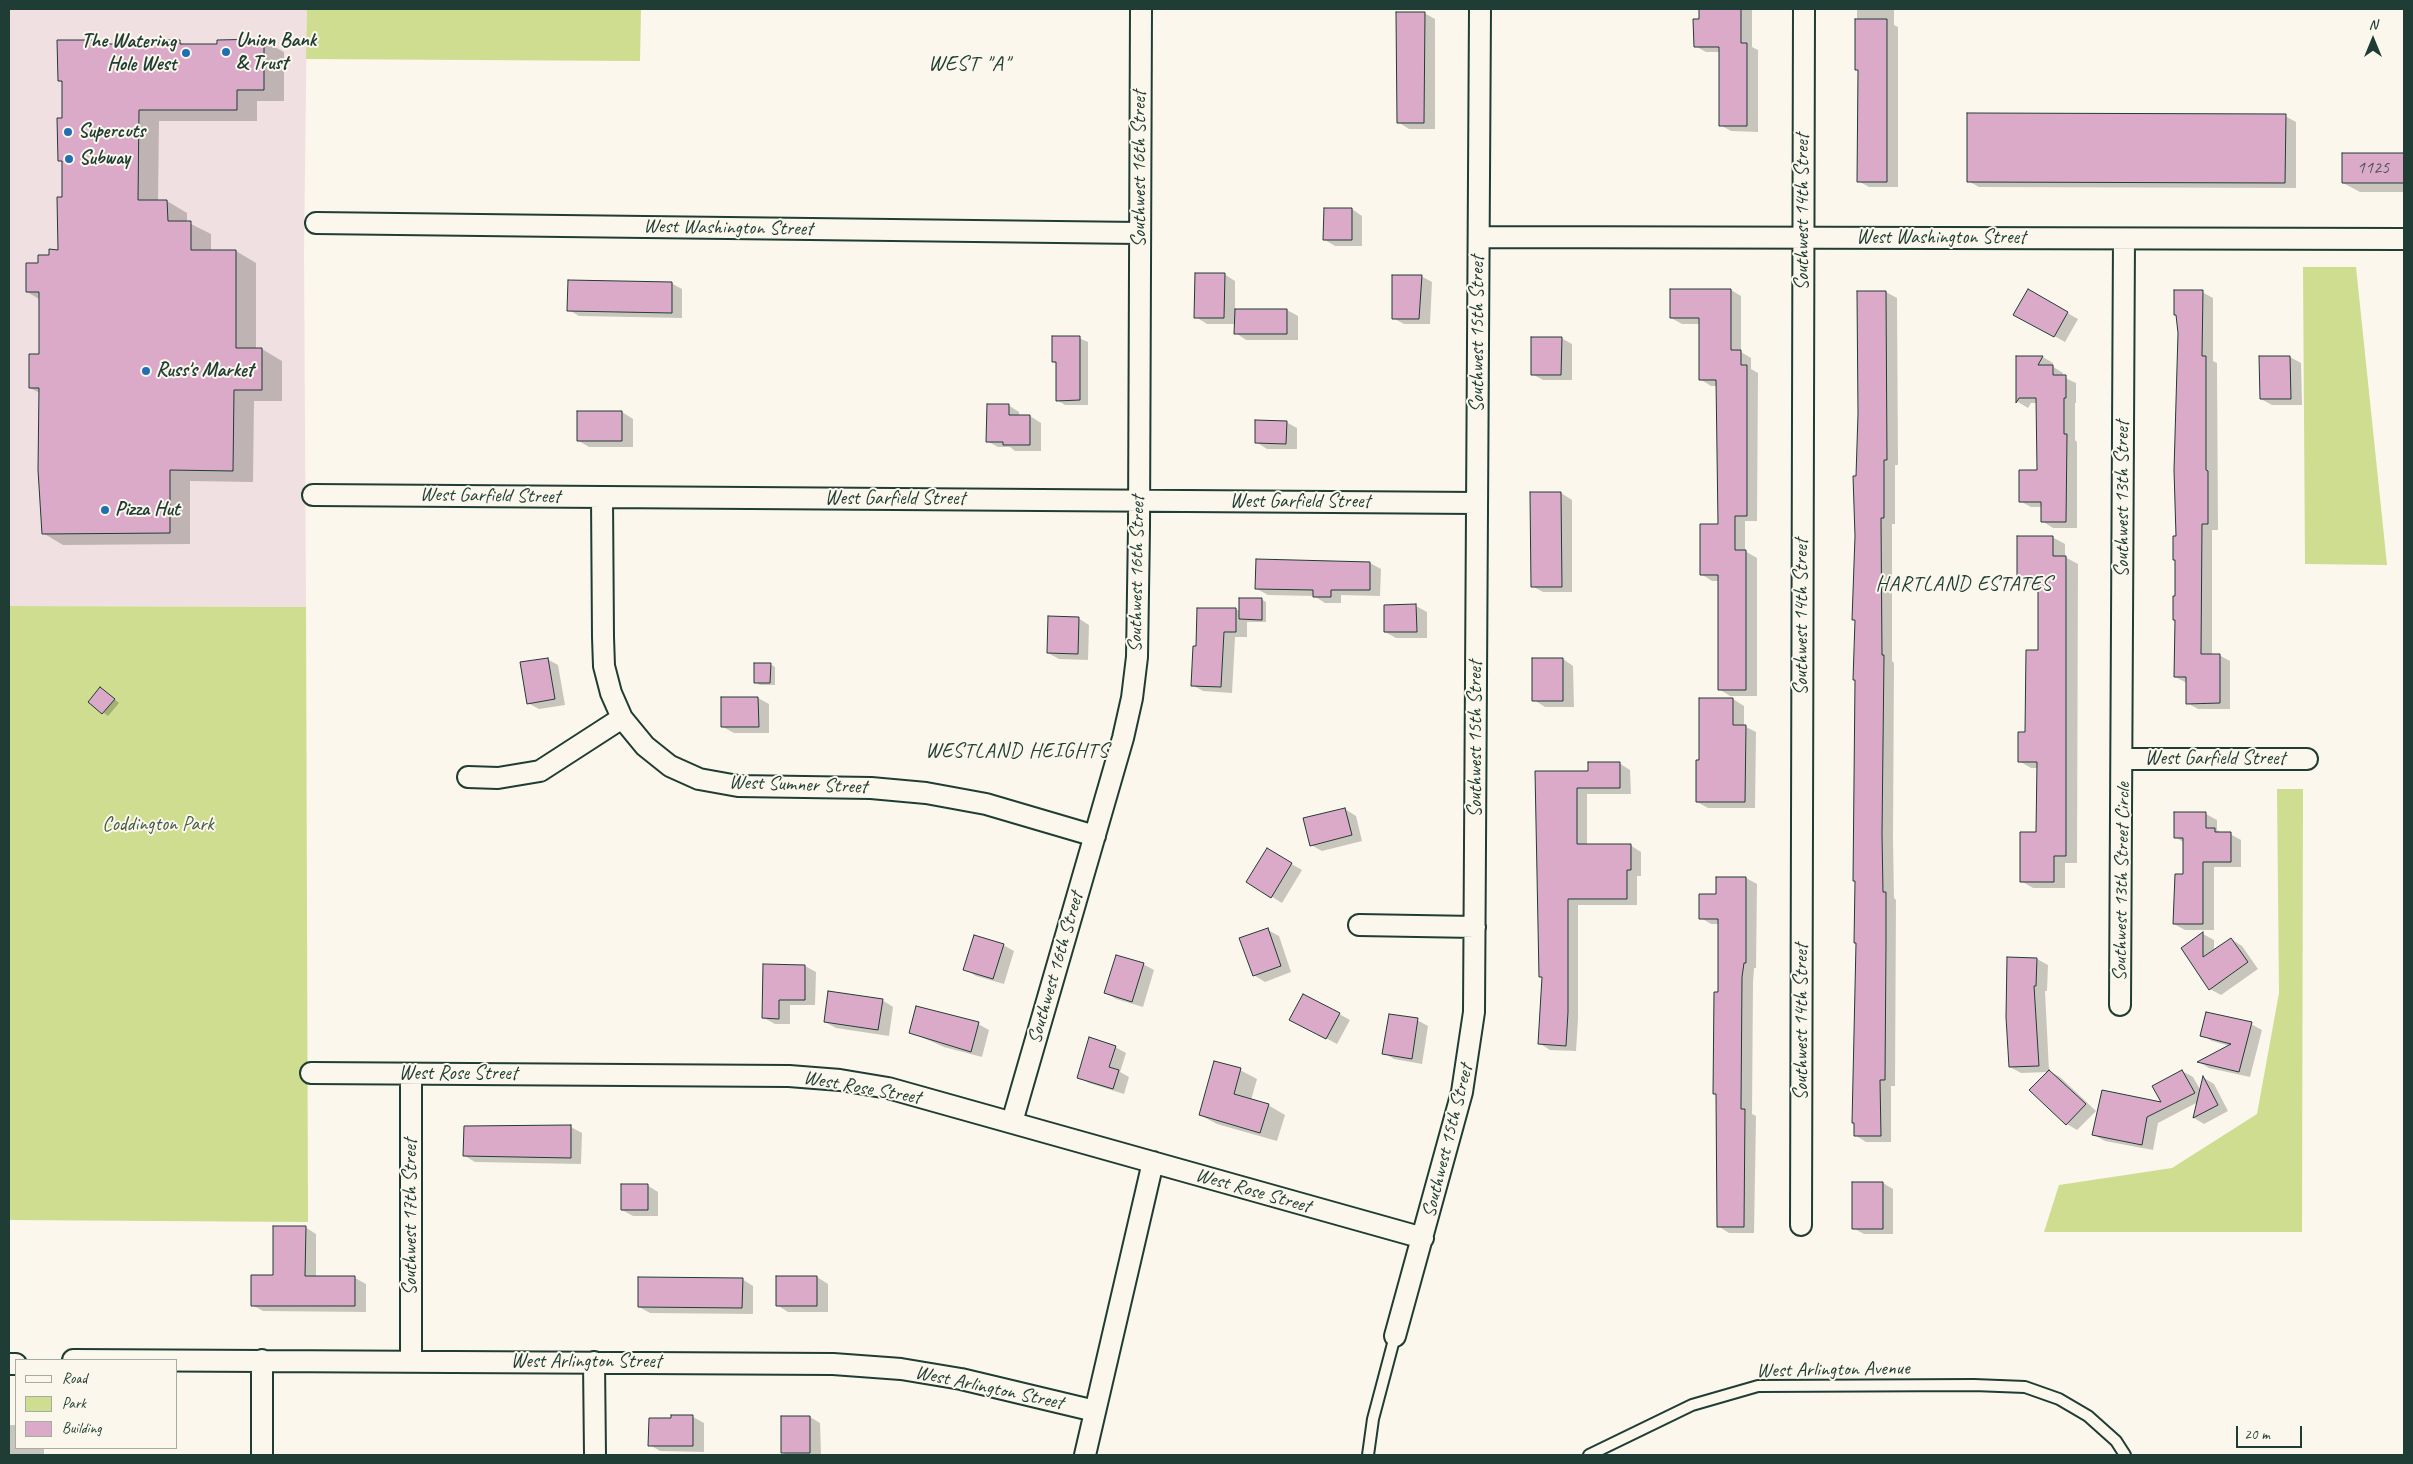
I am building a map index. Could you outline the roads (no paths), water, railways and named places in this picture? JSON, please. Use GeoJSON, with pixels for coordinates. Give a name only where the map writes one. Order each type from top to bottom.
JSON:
{"type":"FeatureCollection","features":[{"type":"Feature","properties":{"kind":"street","name":"Southwest 16th Street"},"geometry":{"type":"LineString","coordinates":[[1012,1122],[1123,738],[1132,698],[1136,657],[1139,501],[1141,9]]}},
{"type":"Feature","properties":{"kind":"street","name":"Southwest 15th Street"},"geometry":{"type":"LineString","coordinates":[[1395,1336],[1424,1238],[1468,1066],[1474,1012],[1480,9]]}},
{"type":"Feature","properties":{"kind":"street","name":"Southwest 14th Street"},"geometry":{"type":"LineString","coordinates":[[1801,1225],[1804,9]]}},
{"type":"Feature","properties":{"kind":"street","name":"West Washington Street"},"geometry":{"type":"LineString","coordinates":[[316,223],[1139,233]]}},
{"type":"Feature","properties":{"kind":"street","name":"West Washington Street"},"geometry":{"type":"LineString","coordinates":[[1479,237],[2404,239]]}},
{"type":"Feature","properties":{"kind":"street","name":"Southwest 13th Street"},"geometry":{"type":"LineString","coordinates":[[2123,759],[2124,239]]}},
{"type":"Feature","properties":{"kind":"street","name":"West Garfield Street"},"geometry":{"type":"LineString","coordinates":[[313,495],[1477,503]]}},
{"type":"Feature","properties":{"kind":"street","name":"West Sumner Street"},"geometry":{"type":"LineString","coordinates":[[602,498],[604,666],[611,693],[622,718],[646,746],[670,766],[699,779],[738,786],[871,788],[926,793],[986,804],[1095,836]]}},
{"type":"Feature","properties":{"kind":"street"},"geometry":{"type":"LineString","coordinates":[[468,777],[505,777],[540,771],[622,718]]}},
{"type":"Feature","properties":{"kind":"street","name":"West Garfield Street"},"geometry":{"type":"LineString","coordinates":[[2123,759],[2307,760]]}},
{"type":"Feature","properties":{"kind":"street","name":"Southwest 13th Street Circle"},"geometry":{"type":"LineString","coordinates":[[2120,1005],[2123,759]]}},
{"type":"Feature","properties":{"kind":"street"},"geometry":{"type":"LineString","coordinates":[[1359,926],[1475,927]]}},
{"type":"Feature","properties":{"kind":"street","name":"West Rose Street"},"geometry":{"type":"LineString","coordinates":[[311,1073],[789,1076],[823,1078],[888,1088],[1424,1238]]}},
{"type":"Feature","properties":{"kind":"street","name":"Southwest 17th Street"},"geometry":{"type":"LineString","coordinates":[[411,1074],[412,1361]]}},
{"type":"Feature","properties":{"kind":"street"},"geometry":{"type":"LineString","coordinates":[[1085,1455],[1153,1162]]}},
{"type":"Feature","properties":{"kind":"street","name":"West Arlington Street"},"geometry":{"type":"LineString","coordinates":[[178,1360],[833,1364],[900,1369],[961,1379],[1095,1411]]}},
{"type":"Feature","properties":{"kind":"street"},"geometry":{"type":"LineString","coordinates":[[262,1360],[262,1455]]}},
{"type":"Feature","properties":{"kind":"street"},"geometry":{"type":"LineString","coordinates":[[594,1362],[595,1455]]}},
{"type":"Feature","properties":{"kind":"lane","name":"Southwest 15th Street"},"geometry":{"type":"LineString","coordinates":[[1368,1455],[1373,1419],[1395,1336]]}},
{"type":"Feature","properties":{"kind":"lane","name":"West Arlington Avenue"},"geometry":{"type":"LineString","coordinates":[[1589,1455],[1692,1405],[1758,1386],[2025,1387],[2059,1399],[2088,1416],[2116,1441],[2125,1455]]}},
{"type":"Feature","properties":{"kind":"place","name":"Union Bank & Trust"},"geometry":{"type":"Point","coordinates":[226,52]}},
{"type":"Feature","properties":{"kind":"place","name":"The Watering Hole West"},"geometry":{"type":"Point","coordinates":[186,53]}},
{"type":"Feature","properties":{"kind":"place","name":"Supercuts"},"geometry":{"type":"Point","coordinates":[68,132]}},
{"type":"Feature","properties":{"kind":"place","name":"Subway"},"geometry":{"type":"Point","coordinates":[69,159]}},
{"type":"Feature","properties":{"kind":"place","name":"Russ's Market"},"geometry":{"type":"Point","coordinates":[146,371]}},
{"type":"Feature","properties":{"kind":"place","name":"Pizza Hut"},"geometry":{"type":"Point","coordinates":[105,510]}},
{"type":"Feature","properties":{"kind":"district","name":"WEST \"A\""},"geometry":{"type":"Point","coordinates":[969,64]}},
{"type":"Feature","properties":{"kind":"district","name":"HARTLAND ESTATES"},"geometry":{"type":"Point","coordinates":[1964,584]}},
{"type":"Feature","properties":{"kind":"district","name":"WESTLAND HEIGHTS"},"geometry":{"type":"Point","coordinates":[1017,751]}},
{"type":"Feature","properties":{"kind":"park label","name":"Coddington Park"},"geometry":{"type":"Point","coordinates":[158,825]}}]}
